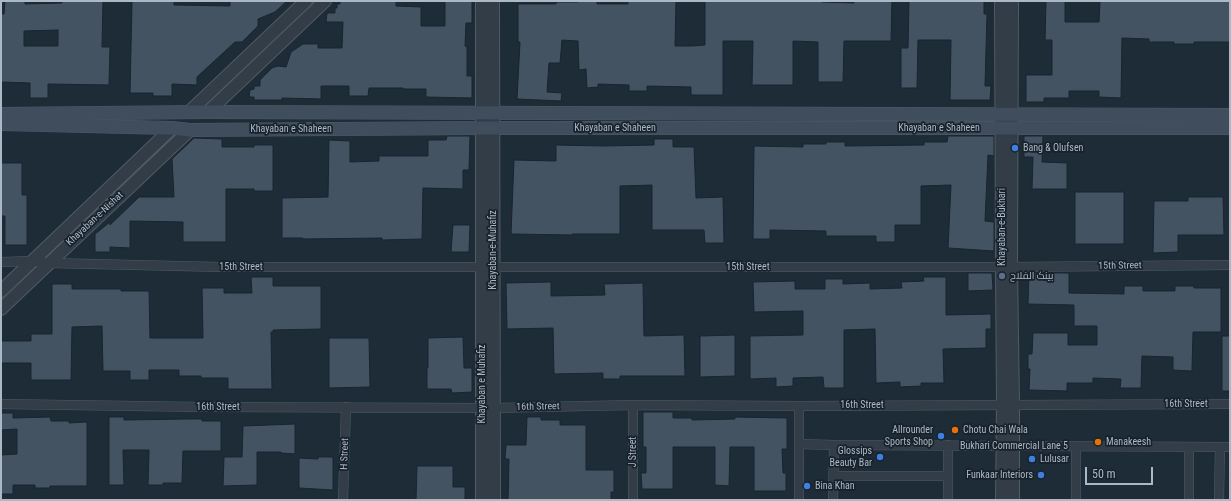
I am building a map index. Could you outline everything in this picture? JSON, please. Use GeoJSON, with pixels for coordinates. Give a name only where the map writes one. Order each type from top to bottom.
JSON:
{"type":"FeatureCollection","features":[{"type":"Feature","properties":{"kind":"main road","name":"Khayaban e Shaheen"},"geometry":{"type":"LineString","coordinates":[[1,114],[208,112],[1230,115]]}},
{"type":"Feature","properties":{"kind":"main road","name":"Khayaban e Shaheen"},"geometry":{"type":"LineString","coordinates":[[1,124],[172,128],[190,130],[488,128],[1230,128]]}},
{"type":"Feature","properties":{"kind":"street"},"geometry":{"type":"LineString","coordinates":[[189,112],[306,1]]}},
{"type":"Feature","properties":{"kind":"street"},"geometry":{"type":"LineString","coordinates":[[208,112],[325,1]]}},
{"type":"Feature","properties":{"kind":"street","name":"Khayaban-e-Muhafiz"},"geometry":{"type":"LineString","coordinates":[[482,1],[494,266],[488,341],[488,483],[494,500]]}},
{"type":"Feature","properties":{"kind":"street","name":"Khayaban-e-Muhafiz"},"geometry":{"type":"LineString","coordinates":[[487,113],[493,1]]}},
{"type":"Feature","properties":{"kind":"street","name":"Khayaban-e-Bukhari"},"geometry":{"type":"LineString","coordinates":[[1001,1],[1007,128],[1006,267],[1008,446],[1013,500]]}},
{"type":"Feature","properties":{"kind":"street","name":"Khayaban-e-Bukhari"},"geometry":{"type":"LineString","coordinates":[[1006,114],[1012,1]]}},
{"type":"Feature","properties":{"kind":"street","name":"Khayaban-e-Nishat"},"geometry":{"type":"LineString","coordinates":[[1,291],[172,128]]}},
{"type":"Feature","properties":{"kind":"street","name":"Khayaban-e-Muhafiz"},"geometry":{"type":"LineString","coordinates":[[482,267],[488,128]]}},
{"type":"Feature","properties":{"kind":"street","name":"Khayaban-e-Nishat"},"geometry":{"type":"LineString","coordinates":[[1,309],[190,130]]}},
{"type":"Feature","properties":{"kind":"street","name":"15th Street"},"geometry":{"type":"LineString","coordinates":[[1,262],[32,261],[49,263],[221,267],[482,267]]}},
{"type":"Feature","properties":{"kind":"street","name":"15th Street"},"geometry":{"type":"LineString","coordinates":[[494,266],[1006,267],[1230,265]]}},
{"type":"Feature","properties":{"kind":"street","name":"Khayaban e Muhafiz"},"geometry":{"type":"LineString","coordinates":[[482,267],[488,341]]}},
{"type":"Feature","properties":{"kind":"street","name":"16th Street"},"geometry":{"type":"LineString","coordinates":[[1,404],[488,408],[633,404],[799,406],[1230,404]]}},
{"type":"Feature","properties":{"kind":"street","name":"J Street"},"geometry":{"type":"LineString","coordinates":[[633,404],[633,500]]}},
{"type":"Feature","properties":{"kind":"street"},"geometry":{"type":"LineString","coordinates":[[799,406],[799,500]]}},
{"type":"Feature","properties":{"kind":"street","name":"H Street"},"geometry":{"type":"LineString","coordinates":[[344,500],[346,407]]}},
{"type":"Feature","properties":{"kind":"street","name":"Bukhari Commercial Lane 5"},"geometry":{"type":"LineString","coordinates":[[799,444],[1230,447]]}},
{"type":"Feature","properties":{"kind":"street"},"geometry":{"type":"LineString","coordinates":[[833,500],[834,445]]}},
{"type":"Feature","properties":{"kind":"street"},"geometry":{"type":"LineString","coordinates":[[948,445],[948,500]]}},
{"type":"Feature","properties":{"kind":"street","name":"Khayaban-e-Bukhari"},"geometry":{"type":"LineString","coordinates":[[1002,500],[1008,446]]}},
{"type":"Feature","properties":{"kind":"street"},"geometry":{"type":"LineString","coordinates":[[1076,446],[1076,500]]}},
{"type":"Feature","properties":{"kind":"street"},"geometry":{"type":"LineString","coordinates":[[1189,447],[1189,500]]}},
{"type":"Feature","properties":{"kind":"street"},"geometry":{"type":"LineString","coordinates":[[1219,500],[1220,447]]}},
{"type":"Feature","properties":{"kind":"street"},"geometry":{"type":"LineString","coordinates":[[834,476],[948,476]]}},
{"type":"Feature","properties":{"kind":"street"},"geometry":{"type":"LineString","coordinates":[[482,500],[488,483]]}},
{"type":"Feature","properties":{"kind":"building"},"geometry":{"type":"Polygon","coordinates":[[[5,1],[25,1],[25,4],[62,3],[62,1],[103,1],[102,47],[110,47],[109,85],[48,84],[48,98],[30,98],[30,83],[1,82],[1,14],[4,14],[5,1]],[[58,30],[24,31],[24,46],[58,46],[58,30]]]}},
{"type":"Feature","properties":{"kind":"building"},"geometry":{"type":"Polygon","coordinates":[[[132,1],[174,1],[174,5],[230,6],[230,1],[287,1],[275,12],[258,19],[258,26],[242,42],[235,42],[197,77],[197,85],[172,84],[172,96],[153,96],[153,93],[130,93],[132,1]]]}},
{"type":"Feature","properties":{"kind":"building"},"geometry":{"type":"Polygon","coordinates":[[[340,1],[396,1],[396,6],[421,7],[421,26],[445,26],[445,1],[472,1],[472,23],[466,23],[465,46],[467,47],[467,76],[472,76],[472,98],[426,97],[426,89],[403,88],[369,88],[368,96],[349,96],[349,86],[321,86],[321,99],[282,98],[282,100],[254,100],[254,97],[249,97],[250,90],[254,89],[254,86],[260,86],[260,80],[272,68],[278,66],[286,67],[291,52],[303,44],[318,44],[318,48],[342,48],[343,22],[326,22],[327,13],[335,13],[335,8],[337,8],[337,4],[340,4],[340,1]]]}},
{"type":"Feature","properties":{"kind":"building"},"geometry":{"type":"Polygon","coordinates":[[[597,1],[597,4],[628,4],[628,1],[676,1],[675,46],[692,46],[705,45],[705,1],[822,1],[854,3],[854,1],[892,1],[891,41],[844,41],[843,82],[818,82],[818,42],[793,41],[793,85],[752,85],[753,41],[723,41],[723,95],[691,95],[691,87],[647,86],[647,91],[629,91],[629,85],[598,84],[598,87],[587,88],[586,69],[579,70],[578,41],[562,40],[560,63],[549,63],[547,92],[562,93],[561,101],[517,99],[520,42],[518,42],[518,4],[556,4],[556,2],[597,1]]]}},
{"type":"Feature","properties":{"kind":"building"},"geometry":{"type":"Polygon","coordinates":[[[909,1],[984,1],[984,14],[987,14],[985,86],[991,86],[990,100],[950,100],[951,40],[918,40],[917,88],[901,88],[901,48],[908,48],[909,1]]]}},
{"type":"Feature","properties":{"kind":"building"},"geometry":{"type":"Polygon","coordinates":[[[1046,1],[1065,1],[1065,22],[1099,22],[1100,1],[1230,1],[1230,42],[1194,42],[1194,44],[1174,44],[1174,42],[1149,42],[1149,39],[1122,38],[1121,98],[1099,97],[1099,91],[1069,91],[1069,98],[1044,98],[1044,102],[1026,102],[1026,75],[1052,75],[1052,40],[1045,40],[1046,1]]]}},
{"type":"Feature","properties":{"kind":"building"},"geometry":{"type":"Polygon","coordinates":[[[447,136],[470,136],[469,170],[463,170],[463,189],[423,188],[422,239],[382,240],[382,238],[282,238],[282,198],[328,197],[329,140],[350,141],[350,162],[379,161],[379,156],[428,156],[428,140],[446,140],[447,136]]]}},
{"type":"Feature","properties":{"kind":"building"},"geometry":{"type":"Polygon","coordinates":[[[948,136],[994,136],[994,156],[988,155],[985,221],[994,222],[994,251],[948,248],[951,185],[921,186],[921,225],[895,225],[895,242],[876,242],[876,236],[826,236],[826,231],[770,230],[770,239],[753,239],[754,146],[803,147],[803,144],[826,144],[826,142],[845,142],[845,146],[924,145],[924,142],[947,142],[948,136]]]}},
{"type":"Feature","properties":{"kind":"building"},"geometry":{"type":"Polygon","coordinates":[[[1024,136],[1043,136],[1042,162],[1067,163],[1067,189],[1032,189],[1033,157],[1024,157],[1024,136]]]}},
{"type":"Feature","properties":{"kind":"building"},"geometry":{"type":"Polygon","coordinates":[[[194,138],[222,139],[222,147],[254,147],[254,145],[273,145],[273,191],[226,189],[226,242],[183,242],[183,222],[130,221],[130,248],[110,247],[110,252],[95,252],[95,234],[110,222],[110,225],[139,197],[174,197],[172,159],[194,138]]]}},
{"type":"Feature","properties":{"kind":"building"},"geometry":{"type":"Polygon","coordinates":[[[654,139],[673,139],[673,147],[694,147],[696,198],[723,197],[724,243],[705,243],[704,230],[652,230],[652,185],[620,186],[620,234],[511,234],[514,160],[556,161],[556,145],[654,145],[654,139]]]}},
{"type":"Feature","properties":{"kind":"building"},"geometry":{"type":"Polygon","coordinates":[[[1,163],[22,163],[22,195],[27,195],[27,245],[5,245],[5,216],[1,216],[1,163]]]}},
{"type":"Feature","properties":{"kind":"building"},"geometry":{"type":"Polygon","coordinates":[[[1075,192],[1124,192],[1124,244],[1075,244],[1075,192]]]}},
{"type":"Feature","properties":{"kind":"building"},"geometry":{"type":"Polygon","coordinates":[[[1188,197],[1223,197],[1224,235],[1178,235],[1178,252],[1153,253],[1154,201],[1188,201],[1188,197]]]}},
{"type":"Feature","properties":{"kind":"building"},"geometry":{"type":"Polygon","coordinates":[[[453,225],[470,225],[469,252],[451,252],[453,225]]]}},
{"type":"Feature","properties":{"kind":"building"},"geometry":{"type":"Polygon","coordinates":[[[968,273],[992,273],[993,290],[968,291],[968,273]]]}},
{"type":"Feature","properties":{"kind":"building"},"geometry":{"type":"Polygon","coordinates":[[[1029,273],[1069,273],[1069,293],[1124,294],[1124,286],[1143,286],[1143,291],[1175,291],[1175,286],[1221,288],[1221,332],[1193,332],[1192,371],[1173,370],[1173,357],[1142,356],[1141,388],[1120,388],[1121,379],[1093,378],[1093,383],[1067,383],[1067,391],[1029,390],[1030,369],[1028,369],[1028,354],[1032,354],[1033,333],[1068,333],[1068,345],[1097,345],[1097,326],[1074,326],[1074,305],[1028,304],[1029,273]]]}},
{"type":"Feature","properties":{"kind":"building"},"geometry":{"type":"Polygon","coordinates":[[[251,277],[273,277],[273,286],[321,286],[321,329],[273,330],[273,332],[271,332],[272,389],[228,389],[228,378],[179,376],[179,370],[149,370],[149,380],[130,380],[130,371],[103,371],[102,326],[72,327],[71,380],[31,380],[31,363],[1,363],[1,341],[31,341],[31,334],[52,334],[52,284],[72,284],[72,289],[121,289],[121,291],[149,291],[150,338],[203,338],[202,288],[224,288],[224,293],[252,293],[251,277]]]}},
{"type":"Feature","properties":{"kind":"building"},"geometry":{"type":"Polygon","coordinates":[[[923,277],[946,277],[946,315],[991,314],[991,329],[986,329],[986,348],[943,349],[944,383],[921,383],[921,386],[900,387],[900,382],[876,383],[875,329],[844,330],[844,388],[824,388],[823,377],[793,378],[793,386],[776,387],[776,378],[750,379],[750,336],[803,335],[803,311],[754,312],[753,282],[795,281],[795,289],[825,289],[825,279],[843,279],[843,284],[870,283],[870,289],[902,288],[901,282],[924,281],[923,277]]]}},
{"type":"Feature","properties":{"kind":"building"},"geometry":{"type":"Polygon","coordinates":[[[551,282],[551,296],[605,295],[604,284],[643,283],[644,336],[684,335],[685,376],[620,376],[620,379],[603,379],[603,373],[554,374],[553,328],[507,329],[506,283],[551,282]]]}},
{"type":"Feature","properties":{"kind":"building"},"geometry":{"type":"Polygon","coordinates":[[[735,335],[735,376],[700,377],[700,336],[735,335]]]}},
{"type":"Feature","properties":{"kind":"building"},"geometry":{"type":"Polygon","coordinates":[[[1222,336],[1230,336],[1230,391],[1222,391],[1222,336]]]}},
{"type":"Feature","properties":{"kind":"building"},"geometry":{"type":"Polygon","coordinates":[[[463,337],[464,368],[472,368],[472,392],[452,393],[451,389],[427,389],[428,338],[463,337]]]}},
{"type":"Feature","properties":{"kind":"building"},"geometry":{"type":"Polygon","coordinates":[[[329,338],[369,338],[370,387],[329,388],[329,338]]]}},
{"type":"Feature","properties":{"kind":"building"},"geometry":{"type":"Polygon","coordinates":[[[643,412],[673,412],[673,418],[692,418],[692,420],[735,419],[735,417],[787,418],[787,449],[782,449],[783,473],[786,473],[786,491],[754,491],[754,447],[730,447],[729,486],[715,485],[715,447],[673,447],[673,489],[642,489],[641,473],[646,473],[646,447],[643,447],[643,412]]]}},
{"type":"Feature","properties":{"kind":"building"},"geometry":{"type":"Polygon","coordinates":[[[1,413],[13,413],[13,418],[50,417],[51,421],[69,421],[69,423],[87,422],[87,486],[50,486],[50,488],[35,488],[35,485],[13,485],[13,494],[1,494],[1,455],[17,454],[17,429],[1,430],[1,413]]]}},
{"type":"Feature","properties":{"kind":"building"},"geometry":{"type":"Polygon","coordinates":[[[109,417],[124,417],[124,420],[202,419],[202,421],[221,421],[221,451],[183,451],[182,483],[148,485],[149,450],[123,450],[124,485],[109,485],[109,417]]]}},
{"type":"Feature","properties":{"kind":"building"},"geometry":{"type":"Polygon","coordinates":[[[527,417],[541,417],[541,420],[560,420],[560,425],[586,425],[586,470],[614,470],[614,492],[611,492],[611,500],[508,500],[509,459],[505,459],[506,445],[526,445],[527,417]]]}},
{"type":"Feature","properties":{"kind":"building"},"geometry":{"type":"Polygon","coordinates":[[[295,424],[295,454],[281,452],[257,452],[257,485],[223,486],[224,457],[242,457],[243,426],[295,424]]]}},
{"type":"Feature","properties":{"kind":"building"},"geometry":{"type":"Polygon","coordinates":[[[318,457],[333,457],[333,490],[299,488],[299,458],[318,459],[318,457]]]}},
{"type":"Feature","properties":{"kind":"building"},"geometry":{"type":"Polygon","coordinates":[[[417,466],[453,466],[453,487],[465,487],[465,500],[416,500],[417,466]]]}},
{"type":"Feature","properties":{"kind":"place","name":"Bang & Olufsen"},"geometry":{"type":"Point","coordinates":[1015,148]}},
{"type":"Feature","properties":{"kind":"place","name":"بینک الفلاح"},"geometry":{"type":"Point","coordinates":[1002,276]}},
{"type":"Feature","properties":{"kind":"place","name":"Chotu Chai Wala"},"geometry":{"type":"Point","coordinates":[955,430]}},
{"type":"Feature","properties":{"kind":"place","name":"Allrounder Sports Shop"},"geometry":{"type":"Point","coordinates":[941,436]}},
{"type":"Feature","properties":{"kind":"place","name":"Manakeesh"},"geometry":{"type":"Point","coordinates":[1098,442]}},
{"type":"Feature","properties":{"kind":"place","name":"Glossips Beauty Bar"},"geometry":{"type":"Point","coordinates":[880,457]}},
{"type":"Feature","properties":{"kind":"place","name":"Lulusar"},"geometry":{"type":"Point","coordinates":[1032,459]}},
{"type":"Feature","properties":{"kind":"place","name":"Funkaar Interiors"},"geometry":{"type":"Point","coordinates":[1041,475]}},
{"type":"Feature","properties":{"kind":"place","name":"Bina Khan"},"geometry":{"type":"Point","coordinates":[807,486]}}]}
